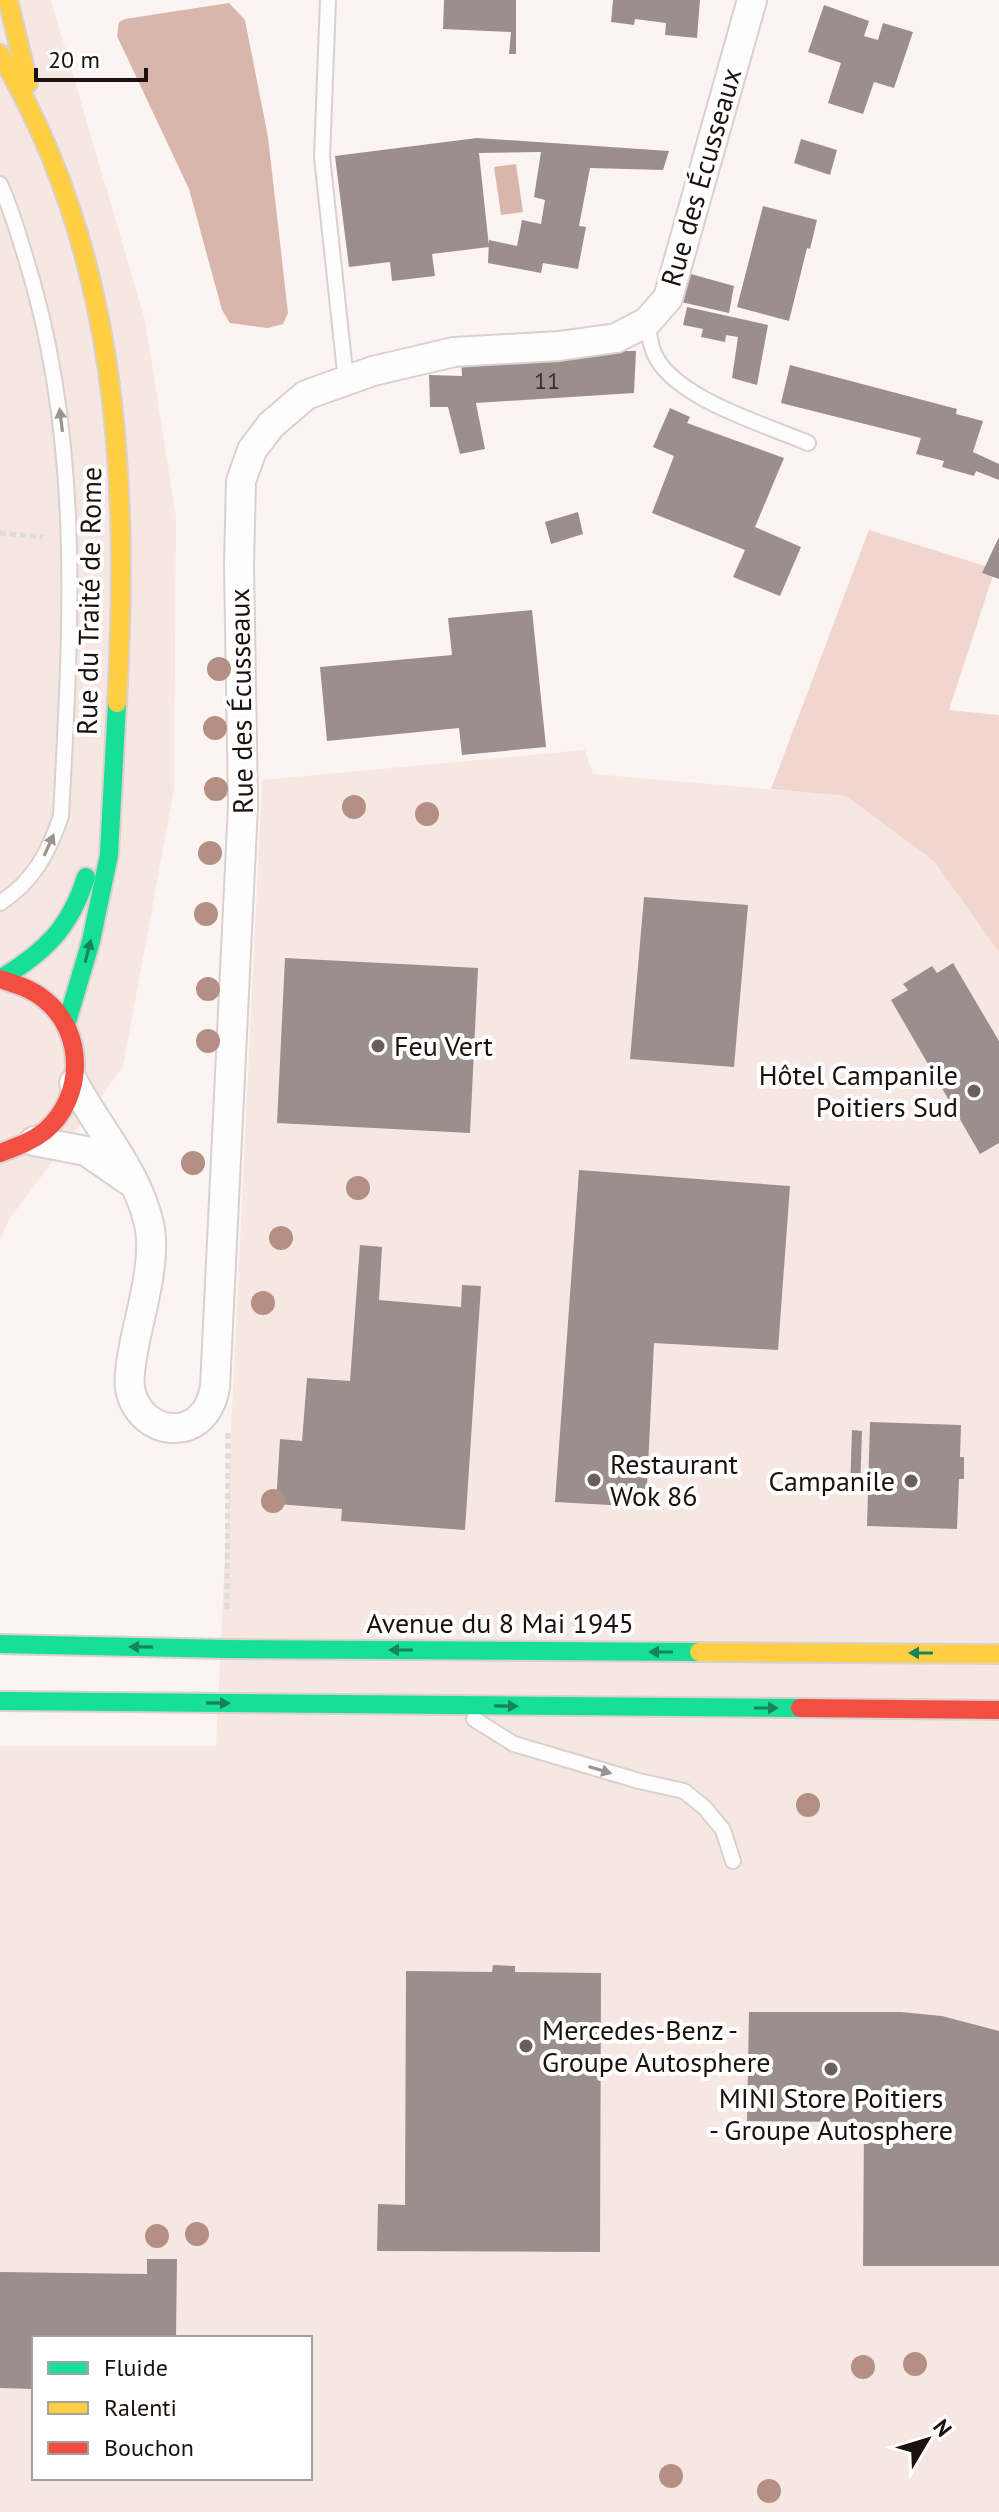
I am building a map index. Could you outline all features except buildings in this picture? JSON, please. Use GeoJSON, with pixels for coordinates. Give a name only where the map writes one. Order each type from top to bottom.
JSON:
{"type":"FeatureCollection","features":[{"type":"Feature","properties":{"kind":"main road","name":"Rue du Traité de Rome"},"geometry":{"type":"LineString","coordinates":[[8,0],[38,122],[67,196],[95,292],[112,389],[121,475],[120,674],[109,854],[89,949],[66,1025]]}},
{"type":"Feature","properties":{"kind":"main road","name":"Rue du Traité de Rome"},"geometry":{"type":"LineString","coordinates":[[0,54],[38,122]]}},
{"type":"Feature","properties":{"kind":"main road","name":"Rue du Traité de Rome"},"geometry":{"type":"LineString","coordinates":[[0,979],[43,952],[75,910],[111,805]]}},
{"type":"Feature","properties":{"kind":"main road"},"geometry":{"type":"LineString","coordinates":[[0,979],[27,987],[49,1003],[66,1025],[75,1054],[74,1083],[67,1106],[53,1126],[34,1141],[0,1153]]}},
{"type":"Feature","properties":{"kind":"main road","name":"Avenue du 8 Mai 1945"},"geometry":{"type":"LineString","coordinates":[[0,1644],[227,1649],[999,1654]]}},
{"type":"Feature","properties":{"kind":"main road"},"geometry":{"type":"LineString","coordinates":[[0,1701],[999,1710]]}},
{"type":"Feature","properties":{"kind":"street","name":"Rue des Écusseaux"},"geometry":{"type":"LineString","coordinates":[[208,1411],[215,1387],[243,805],[239,565],[241,481],[252,450],[271,425],[306,395],[373,371],[454,352],[559,346],[616,338],[647,322],[668,298],[752,0]]}},
{"type":"Feature","properties":{"kind":"street"},"geometry":{"type":"LineString","coordinates":[[74,1083],[115,1146],[150,1226],[151,1250],[130,1389],[138,1407],[150,1421],[169,1428],[185,1428],[208,1411]]}},
{"type":"Feature","properties":{"kind":"street"},"geometry":{"type":"LineString","coordinates":[[34,1141],[86,1151],[134,1184]]}},
{"type":"Feature","properties":{"kind":"lane"},"geometry":{"type":"LineString","coordinates":[[328,0],[322,157],[346,381]]}},
{"type":"Feature","properties":{"kind":"lane"},"geometry":{"type":"LineString","coordinates":[[0,184],[37,295],[57,390],[68,480],[69,595],[61,816],[51,847],[34,874],[0,903]]}},
{"type":"Feature","properties":{"kind":"lane"},"geometry":{"type":"LineString","coordinates":[[647,322],[653,352],[665,371],[690,393],[808,443]]}},
{"type":"Feature","properties":{"kind":"lane"},"geometry":{"type":"LineString","coordinates":[[453,1706],[514,1744],[684,1791],[705,1808],[723,1830],[733,1861]]}},
{"type":"Feature","properties":{"kind":"path"},"geometry":{"type":"LineString","coordinates":[[208,1411],[230,1434],[227,1649]]}},
{"type":"Feature","properties":{"kind":"shaded area"},"geometry":{"type":"Polygon","coordinates":[[[0,0],[51,0],[145,320],[176,517],[174,789],[123,1067],[8,1221],[0,1240],[0,0]]]}},
{"type":"Feature","properties":{"kind":"shaded area"},"geometry":{"type":"Polygon","coordinates":[[[229,3],[245,20],[268,137],[288,313],[283,324],[268,328],[230,323],[222,310],[189,189],[117,36],[119,22],[125,19],[229,3]]]}},
{"type":"Feature","properties":{"kind":"shaded area"},"geometry":{"type":"Polygon","coordinates":[[[516,164],[523,212],[501,215],[494,167],[516,164]]]}},
{"type":"Feature","properties":{"kind":"shaded area"},"geometry":{"type":"Polygon","coordinates":[[[869,530],[995,569],[949,710],[999,715],[999,952],[934,861],[846,796],[771,789],[869,530]]]}},
{"type":"Feature","properties":{"kind":"shaded area"},"geometry":{"type":"Polygon","coordinates":[[[585,750],[593,774],[846,796],[934,861],[999,952],[999,2512],[0,2512],[0,1746],[216,1746],[262,780],[585,750]]]}},
{"type":"Feature","properties":{"kind":"traffic: fast"},"geometry":{"type":"LineString","coordinates":[[66,1025],[91,941],[109,855],[117,703]]}},
{"type":"Feature","properties":{"kind":"traffic: fast"},"geometry":{"type":"LineString","coordinates":[[0,979],[30,959],[54,937],[72,911],[86,877]]}},
{"type":"Feature","properties":{"kind":"traffic: fast"},"geometry":{"type":"LineString","coordinates":[[0,1644],[227,1649],[699,1652]]}},
{"type":"Feature","properties":{"kind":"traffic: fast"},"geometry":{"type":"LineString","coordinates":[[0,1701],[800,1708]]}},
{"type":"Feature","properties":{"kind":"traffic: slow"},"geometry":{"type":"LineString","coordinates":[[8,0],[28,83]]}},
{"type":"Feature","properties":{"kind":"traffic: slow"},"geometry":{"type":"LineString","coordinates":[[0,54],[40,130],[70,208],[92,287],[108,368],[117,451],[121,534],[117,703]]}},
{"type":"Feature","properties":{"kind":"traffic: slow"},"geometry":{"type":"LineString","coordinates":[[699,1652],[999,1654]]}},
{"type":"Feature","properties":{"kind":"traffic: jam"},"geometry":{"type":"LineString","coordinates":[[0,979],[35,993],[58,1014],[68,1030],[75,1066],[73,1084],[58,1117],[34,1138],[0,1153]]}},
{"type":"Feature","properties":{"kind":"traffic: jam"},"geometry":{"type":"LineString","coordinates":[[800,1708],[999,1710]]}},
{"type":"Feature","properties":{"kind":"place","name":"Feu Vert"},"geometry":{"type":"Point","coordinates":[378,1046]}},
{"type":"Feature","properties":{"kind":"place","name":"Hôtel Campanile Poitiers Sud"},"geometry":{"type":"Point","coordinates":[974,1091]}},
{"type":"Feature","properties":{"kind":"place","name":"Restaurant Wok 86"},"geometry":{"type":"Point","coordinates":[594,1480]}},
{"type":"Feature","properties":{"kind":"place","name":"Campanile"},"geometry":{"type":"Point","coordinates":[911,1481]}},
{"type":"Feature","properties":{"kind":"place","name":"Mercedes-Benz - Groupe Autosphere"},"geometry":{"type":"Point","coordinates":[526,2046]}},
{"type":"Feature","properties":{"kind":"place","name":"MINI Store Poitiers - Groupe Autosphere"},"geometry":{"type":"Point","coordinates":[831,2069]}}]}
